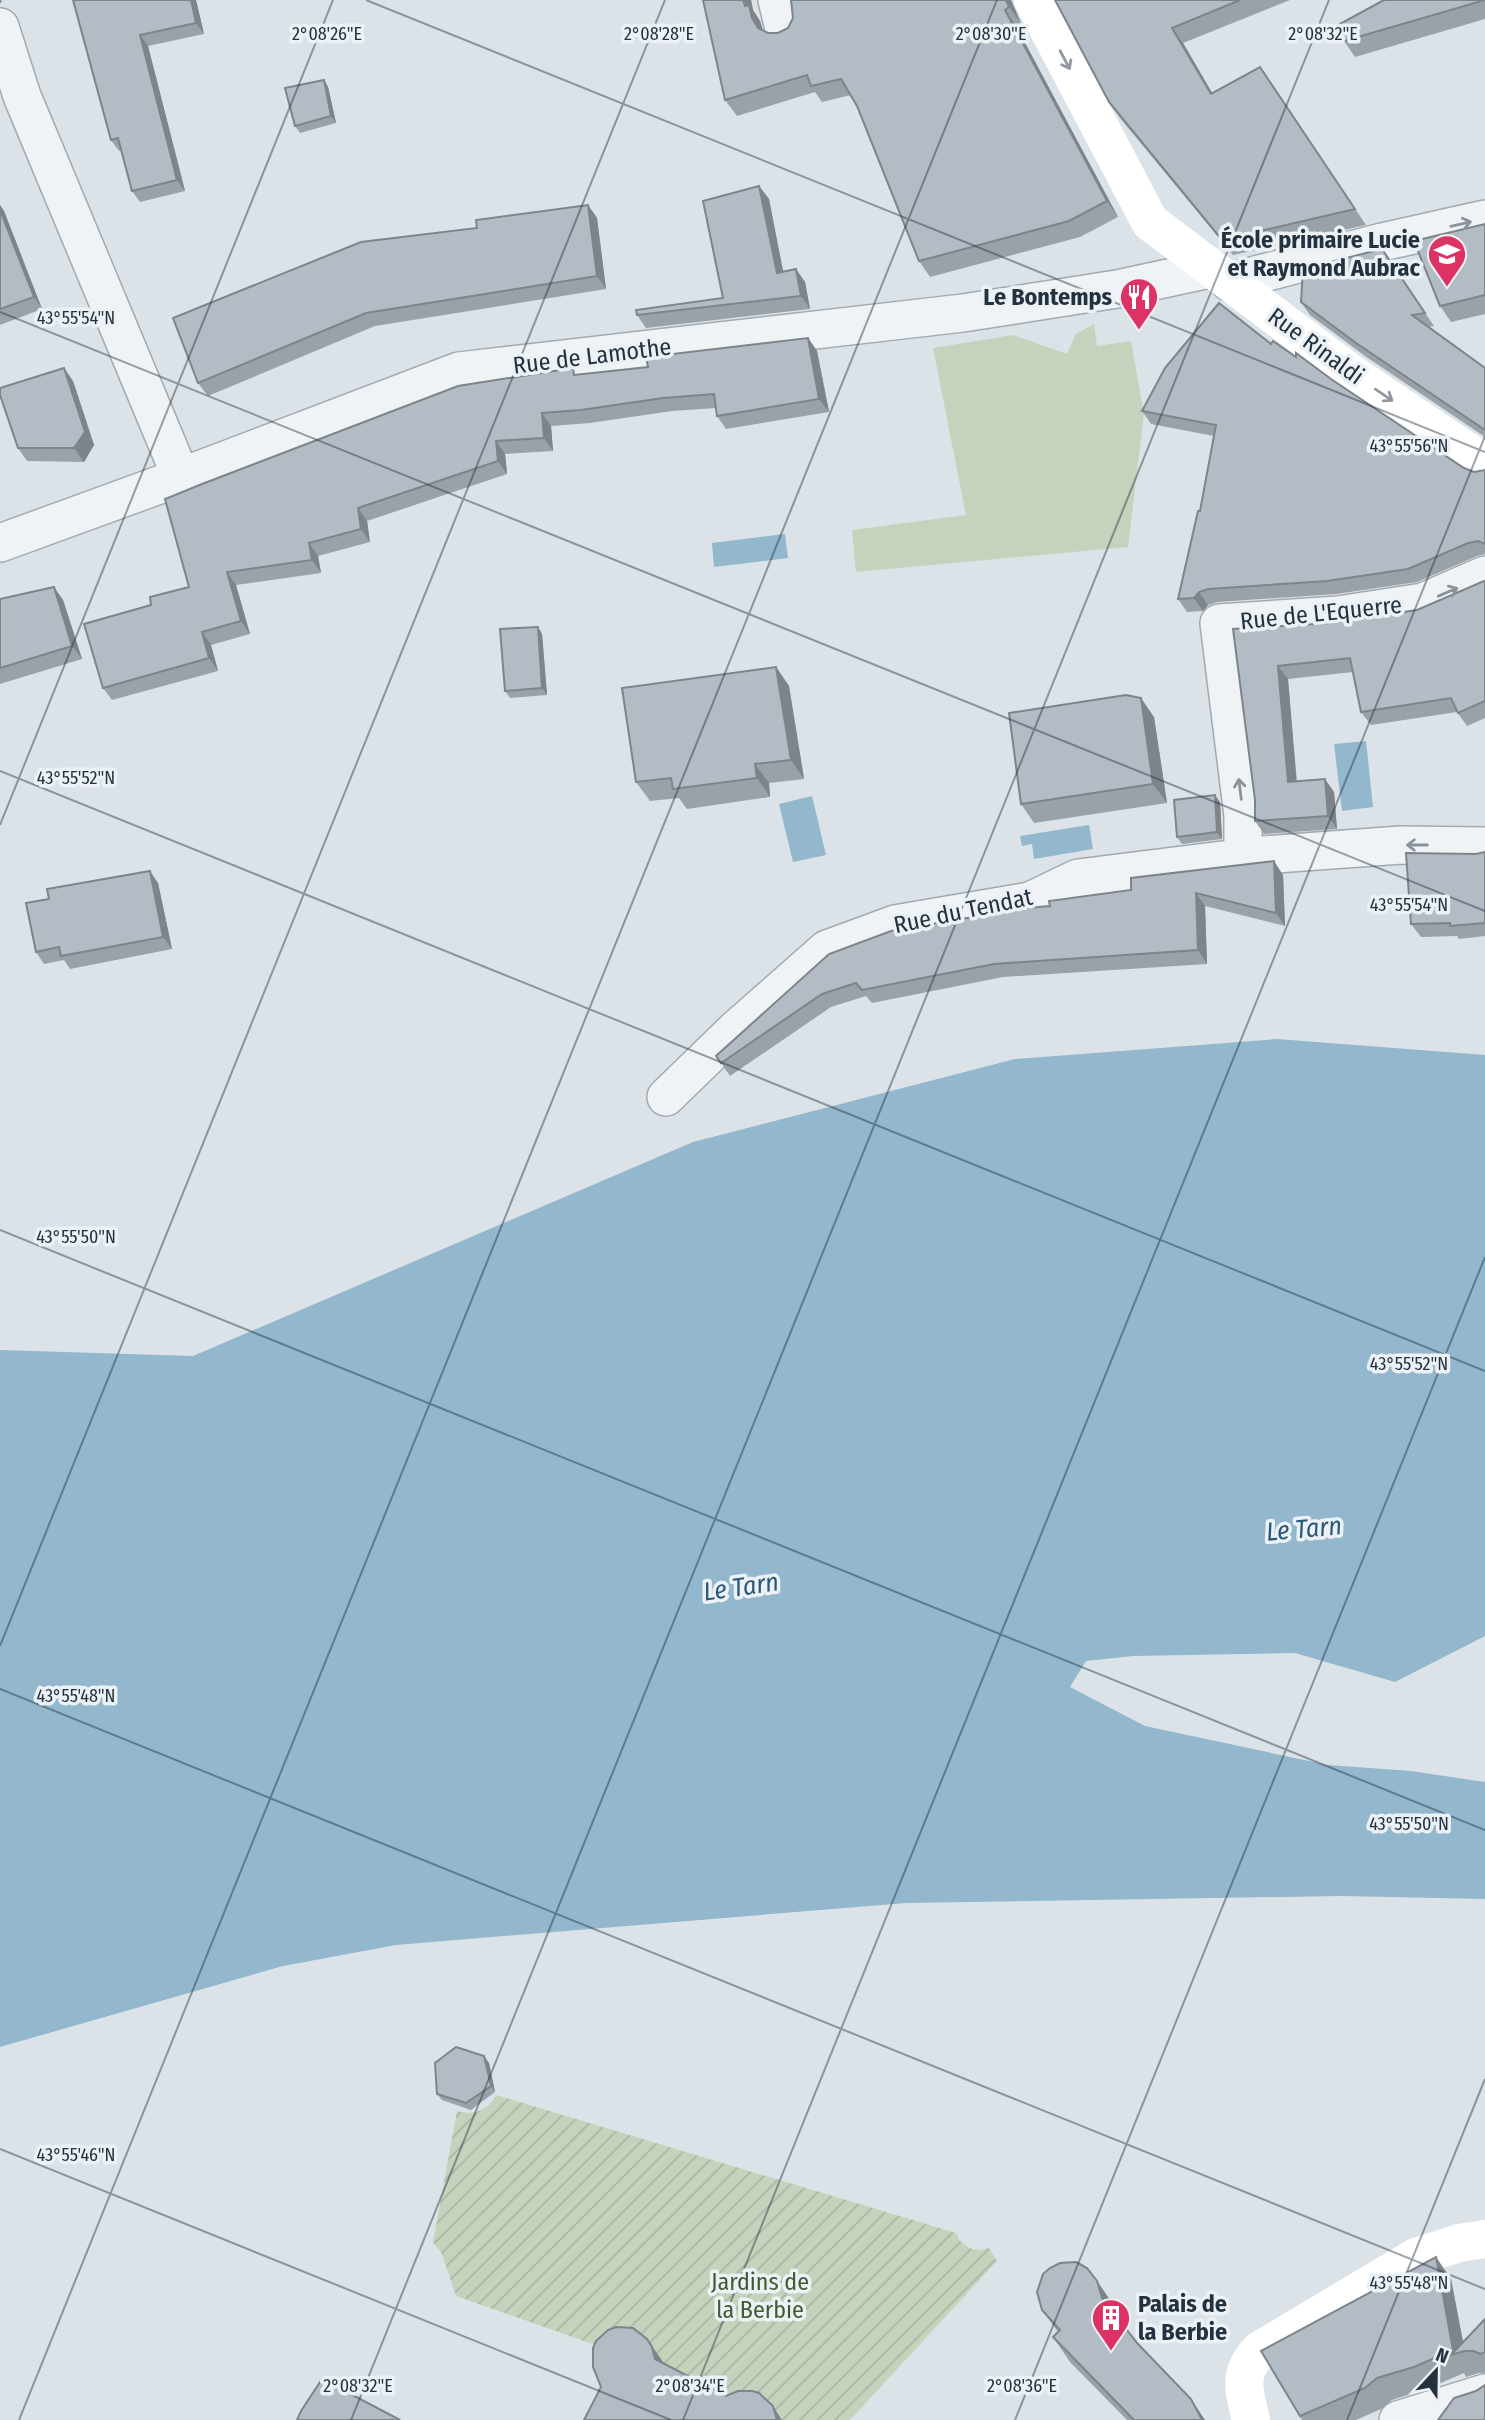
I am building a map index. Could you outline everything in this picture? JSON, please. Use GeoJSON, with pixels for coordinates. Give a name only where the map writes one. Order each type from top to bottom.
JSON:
{"type":"FeatureCollection","features":[{"type":"Feature","properties":{"kind":"street","name":"Rue Rinaldi"},"geometry":{"type":"LineString","coordinates":[[1033,0],[1150,222],[1352,374],[1485,463]]}},
{"type":"Feature","properties":{"kind":"street"},"geometry":{"type":"LineString","coordinates":[[0,27],[22,96],[181,477]]}},
{"type":"Feature","properties":{"kind":"street","name":"Rue de Lamothe"},"geometry":{"type":"LineString","coordinates":[[0,543],[459,371],[963,313],[1220,275],[1485,219]]}},
{"type":"Feature","properties":{"kind":"street","name":"Rue de L'Equerre"},"geometry":{"type":"LineString","coordinates":[[1243,857],[1243,816],[1220,623],[1338,615],[1423,602],[1485,575]]}},
{"type":"Feature","properties":{"kind":"street","name":"Rue du Tendat"},"geometry":{"type":"LineString","coordinates":[[666,1097],[735,1030],[827,949],[895,923],[1030,901],[1078,878],[1243,857],[1401,845],[1485,846]]}},
{"type":"Feature","properties":{"kind":"street"},"geometry":{"type":"LineString","coordinates":[[1251,2420],[1244,2373],[1249,2362],[1260,2350],[1416,2257],[1459,2243],[1485,2239]]}},
{"type":"Feature","properties":{"kind":"street"},"geometry":{"type":"LineString","coordinates":[[1398,2420],[1485,2393]]}},
{"type":"Feature","properties":{"kind":"green space"},"geometry":{"type":"Polygon","coordinates":[[[1094,324],[1097,346],[1131,341],[1144,414],[1128,547],[856,572],[852,530],[966,515],[933,348],[1013,335],[1067,354],[1076,334],[1094,324]]]}},
{"type":"Feature","properties":{"kind":"green space","name":"Jardins de la Berbie"},"geometry":{"type":"Polygon","coordinates":[[[496,2095],[956,2233],[961,2242],[969,2248],[989,2248],[997,2261],[850,2420],[781,2420],[621,2354],[456,2296],[442,2254],[433,2242],[457,2111],[469,2113],[485,2108],[496,2095]]]}},
{"type":"Feature","properties":{"kind":"water"},"geometry":{"type":"Polygon","coordinates":[[[785,534],[788,558],[714,567],[712,543],[785,534]]]}},
{"type":"Feature","properties":{"kind":"water"},"geometry":{"type":"Polygon","coordinates":[[[1366,741],[1373,807],[1342,811],[1334,744],[1366,741]]]}},
{"type":"Feature","properties":{"kind":"water"},"geometry":{"type":"Polygon","coordinates":[[[812,796],[826,855],[793,862],[779,804],[812,796]]]}},
{"type":"Feature","properties":{"kind":"water"},"geometry":{"type":"Polygon","coordinates":[[[1089,825],[1093,849],[1034,859],[1032,844],[1022,846],[1020,836],[1089,825]]]}},
{"type":"Feature","properties":{"kind":"water","name":"Le Tarn"},"geometry":{"type":"Polygon","coordinates":[[[1277,1039],[1485,1055],[1485,1636],[1395,1682],[1295,1653],[1133,1656],[1086,1661],[1070,1687],[1145,1726],[1328,1765],[1411,1771],[1485,1782],[1485,1899],[1341,1896],[906,1903],[396,1945],[283,1966],[0,2047],[0,1350],[193,1356],[693,1142],[1015,1059],[1277,1039]]]}},
{"type":"Feature","properties":{"kind":"building"},"geometry":{"type":"Polygon","coordinates":[[[73,0],[191,0],[196,23],[140,35],[177,180],[132,191],[118,138],[111,140],[73,0]]]}},
{"type":"Feature","properties":{"kind":"building"},"geometry":{"type":"Polygon","coordinates":[[[703,0],[743,0],[745,6],[749,5],[758,28],[768,33],[778,33],[788,28],[793,18],[791,0],[1006,0],[1009,7],[1005,10],[1107,201],[1069,221],[919,261],[857,106],[841,79],[811,86],[807,75],[725,100],[703,0]]]}},
{"type":"Feature","properties":{"kind":"building"},"geometry":{"type":"Polygon","coordinates":[[[1055,0],[1240,0],[1172,28],[1211,94],[1260,67],[1355,209],[1222,240],[1109,102],[1055,0]]]}},
{"type":"Feature","properties":{"kind":"building"},"geometry":{"type":"Polygon","coordinates":[[[1384,0],[1485,0],[1344,41],[1338,25],[1384,0]]]}},
{"type":"Feature","properties":{"kind":"building"},"geometry":{"type":"Polygon","coordinates":[[[324,80],[331,116],[295,126],[285,88],[324,80]]]}},
{"type":"Feature","properties":{"kind":"building"},"geometry":{"type":"Polygon","coordinates":[[[759,186],[777,273],[796,269],[801,296],[637,315],[636,310],[723,298],[703,201],[759,186]]]}},
{"type":"Feature","properties":{"kind":"building"},"geometry":{"type":"Polygon","coordinates":[[[588,205],[597,276],[366,313],[198,383],[173,318],[361,242],[477,228],[476,220],[588,205]]]}},
{"type":"Feature","properties":{"kind":"building"},"geometry":{"type":"Polygon","coordinates":[[[0,210],[34,297],[0,309],[0,210]]]}},
{"type":"Feature","properties":{"kind":"building"},"geometry":{"type":"Polygon","coordinates":[[[1485,224],[1485,295],[1440,306],[1414,241],[1485,224]]]}},
{"type":"Feature","properties":{"kind":"building"},"geometry":{"type":"Polygon","coordinates":[[[1382,249],[1425,313],[1412,315],[1485,368],[1485,430],[1356,343],[1301,302],[1303,269],[1382,249]]]}},
{"type":"Feature","properties":{"kind":"building"},"geometry":{"type":"Polygon","coordinates":[[[1219,303],[1271,344],[1273,341],[1296,357],[1296,353],[1464,468],[1474,472],[1485,470],[1485,544],[1478,541],[1468,543],[1408,569],[1327,581],[1208,589],[1199,592],[1194,598],[1178,599],[1200,511],[1216,425],[1142,411],[1165,368],[1219,303]]]}},
{"type":"Feature","properties":{"kind":"building"},"geometry":{"type":"Polygon","coordinates":[[[808,338],[819,399],[717,416],[714,394],[542,413],[544,438],[496,441],[498,461],[358,508],[361,529],[309,543],[312,560],[227,572],[241,621],[202,632],[209,658],[103,688],[84,624],[151,605],[150,597],[189,587],[165,499],[458,386],[573,368],[574,375],[648,367],[646,357],[808,338]]]}},
{"type":"Feature","properties":{"kind":"building"},"geometry":{"type":"Polygon","coordinates":[[[64,368],[85,432],[74,448],[18,448],[0,388],[64,368]]]}},
{"type":"Feature","properties":{"kind":"building"},"geometry":{"type":"Polygon","coordinates":[[[1485,581],[1485,701],[1458,713],[1451,698],[1361,712],[1350,658],[1278,666],[1288,782],[1325,779],[1328,816],[1255,821],[1255,800],[1233,629],[1330,623],[1417,610],[1485,581]]]}},
{"type":"Feature","properties":{"kind":"building"},"geometry":{"type":"Polygon","coordinates":[[[54,587],[72,646],[0,668],[0,599],[54,587]]]}},
{"type":"Feature","properties":{"kind":"building"},"geometry":{"type":"Polygon","coordinates":[[[538,627],[542,688],[505,691],[500,629],[538,627]]]}},
{"type":"Feature","properties":{"kind":"building"},"geometry":{"type":"Polygon","coordinates":[[[776,667],[791,760],[755,764],[757,778],[673,789],[671,778],[636,782],[622,688],[776,667]]]}},
{"type":"Feature","properties":{"kind":"building"},"geometry":{"type":"Polygon","coordinates":[[[1126,695],[1141,698],[1153,784],[1021,804],[1009,713],[1126,695]]]}},
{"type":"Feature","properties":{"kind":"building"},"geometry":{"type":"Polygon","coordinates":[[[1215,795],[1217,832],[1177,837],[1174,800],[1215,795]]]}},
{"type":"Feature","properties":{"kind":"building"},"geometry":{"type":"Polygon","coordinates":[[[1485,852],[1485,923],[1450,926],[1450,923],[1411,924],[1406,853],[1485,852]]]}},
{"type":"Feature","properties":{"kind":"building"},"geometry":{"type":"Polygon","coordinates":[[[1274,861],[1276,913],[1196,893],[1198,950],[994,964],[862,990],[856,983],[822,994],[721,1063],[716,1056],[829,954],[891,931],[1050,906],[1049,901],[1131,890],[1131,878],[1274,861]]]}},
{"type":"Feature","properties":{"kind":"building"},"geometry":{"type":"Polygon","coordinates":[[[150,871],[163,937],[61,956],[59,947],[36,952],[26,903],[49,899],[47,889],[150,871]]]}},
{"type":"Feature","properties":{"kind":"building"},"geometry":{"type":"Polygon","coordinates":[[[456,2047],[484,2056],[491,2086],[466,2103],[437,2094],[435,2063],[456,2047]]]}},
{"type":"Feature","properties":{"kind":"building"},"geometry":{"type":"Polygon","coordinates":[[[1436,2257],[1453,2350],[1414,2367],[1377,2378],[1365,2388],[1300,2416],[1261,2351],[1436,2257]]]}},
{"type":"Feature","properties":{"kind":"building","name":"Palais de la Berbie"},"geometry":{"type":"Polygon","coordinates":[[[1076,2262],[1087,2268],[1097,2281],[1102,2298],[1138,2344],[1191,2399],[1202,2420],[1134,2420],[1053,2337],[1060,2330],[1042,2310],[1037,2292],[1043,2274],[1050,2268],[1060,2263],[1076,2262]]]}},
{"type":"Feature","properties":{"kind":"building"},"geometry":{"type":"Polygon","coordinates":[[[1485,2319],[1485,2352],[1480,2354],[1464,2351],[1451,2355],[1485,2319]]]}},
{"type":"Feature","properties":{"kind":"building"},"geometry":{"type":"Polygon","coordinates":[[[616,2327],[633,2328],[647,2339],[655,2359],[726,2396],[738,2391],[759,2393],[773,2406],[777,2420],[584,2420],[601,2387],[593,2367],[593,2348],[596,2341],[608,2330],[616,2327]]]}},
{"type":"Feature","properties":{"kind":"building"},"geometry":{"type":"Polygon","coordinates":[[[322,2379],[400,2420],[297,2420],[322,2379]]]}},
{"type":"Feature","properties":{"kind":"building"},"geometry":{"type":"Polygon","coordinates":[[[1485,2385],[1485,2420],[1438,2420],[1454,2398],[1485,2385]]]}},
{"type":"Feature","properties":{"kind":"place","name":"École primaire Lucie et Raymond Aubrac"},"geometry":{"type":"Point","coordinates":[1447,288]}},
{"type":"Feature","properties":{"kind":"place","name":"Le Bontemps"},"geometry":{"type":"Point","coordinates":[1139,331]}},
{"type":"Feature","properties":{"kind":"place","name":"Palais de la Berbie"},"geometry":{"type":"Point","coordinates":[1111,2352]}}]}
